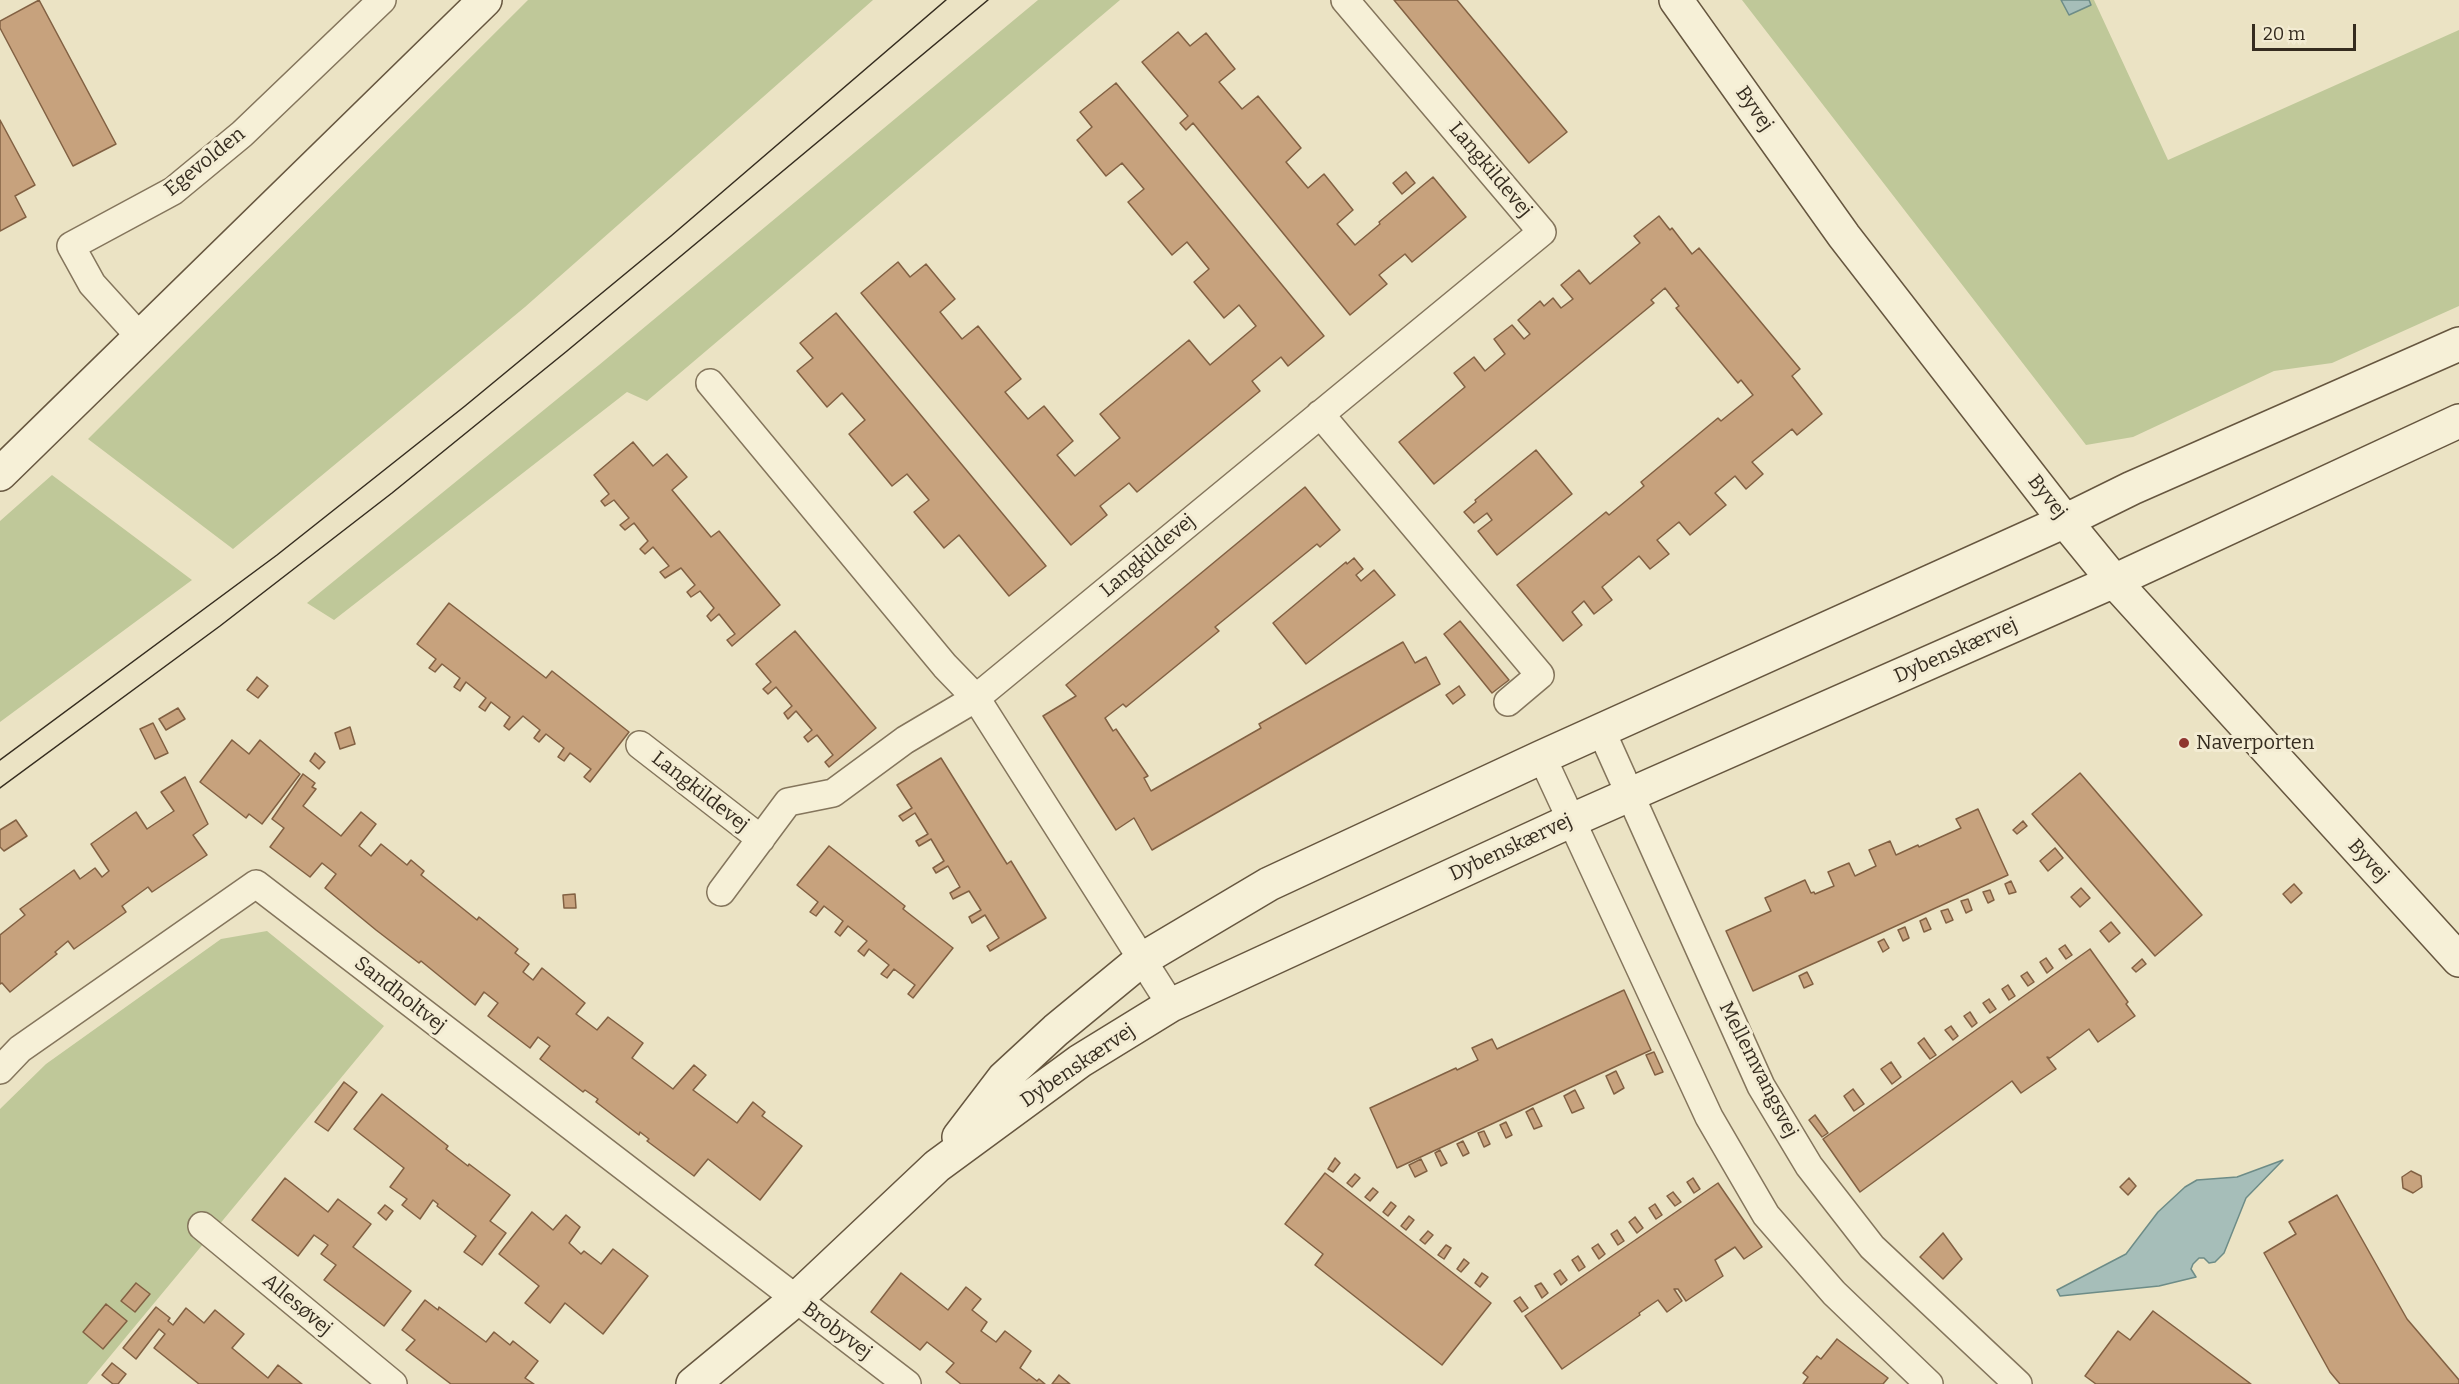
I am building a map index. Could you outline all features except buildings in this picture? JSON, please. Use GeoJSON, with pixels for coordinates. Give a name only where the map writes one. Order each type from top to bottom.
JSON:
{"type":"FeatureCollection","features":[{"type":"Feature","properties":{"kind":"street","name":"Egevolden"},"geometry":{"type":"LineString","coordinates":[[141,338],[92,284],[71,246],[173,191],[242,134],[382,0]]}},
{"type":"Feature","properties":{"kind":"street"},"geometry":{"type":"LineString","coordinates":[[0,474],[485,0]]}},
{"type":"Feature","properties":{"kind":"street","name":"Langkildevej"},"geometry":{"type":"LineString","coordinates":[[721,892],[788,802],[833,793],[906,740],[976,698],[1542,232],[1345,0]]}},
{"type":"Feature","properties":{"kind":"street","name":"Byvej"},"geometry":{"type":"LineString","coordinates":[[1676,0],[1844,236],[2065,521],[2114,581],[2459,960]]}},
{"type":"Feature","properties":{"kind":"street"},"geometry":{"type":"LineString","coordinates":[[2065,521],[2158,476],[2459,344]]}},
{"type":"Feature","properties":{"kind":"street"},"geometry":{"type":"LineString","coordinates":[[710,383],[945,666],[976,698],[1171,1005]]}},
{"type":"Feature","properties":{"kind":"street"},"geometry":{"type":"LineString","coordinates":[[1320,414],[1540,675],[1508,702]]}},
{"type":"Feature","properties":{"kind":"street"},"geometry":{"type":"LineString","coordinates":[[2114,581],[2459,421]]}},
{"type":"Feature","properties":{"kind":"street","name":"Dybenskærvej"},"geometry":{"type":"LineString","coordinates":[[937,1166],[1004,1078],[1056,1030],[1142,960],[1269,884],[1601,730],[2065,521]]}},
{"type":"Feature","properties":{"kind":"street","name":"Dybenskærvej"},"geometry":{"type":"LineString","coordinates":[[693,1384],[796,1299],[937,1166],[1080,1061],[1171,1005],[1570,821],[2114,581]]}},
{"type":"Feature","properties":{"kind":"street","name":"Mellemvangsvej"},"geometry":{"type":"LineString","coordinates":[[1601,730],[1761,1086],[1809,1166],[1872,1247],[2018,1384]]}},
{"type":"Feature","properties":{"kind":"street","name":"Langkildevej"},"geometry":{"type":"LineString","coordinates":[[640,746],[761,839]]}},
{"type":"Feature","properties":{"kind":"street"},"geometry":{"type":"LineString","coordinates":[[1542,757],[1709,1117],[1766,1215],[1834,1293],[1929,1384]]}},
{"type":"Feature","properties":{"kind":"street","name":"Sandholtvej"},"geometry":{"type":"LineString","coordinates":[[0,1070],[20,1049],[256,884],[796,1299]]}},
{"type":"Feature","properties":{"kind":"street","name":"Allesøvej"},"geometry":{"type":"LineString","coordinates":[[202,1226],[393,1384]]}},
{"type":"Feature","properties":{"kind":"street","name":"Brobyvej"},"geometry":{"type":"LineString","coordinates":[[796,1299],[907,1384]]}},
{"type":"Feature","properties":{"kind":"green space"},"geometry":{"type":"Polygon","coordinates":[[[528,0],[873,0],[525,307],[233,549],[88,439],[528,0]]]}},
{"type":"Feature","properties":{"kind":"green space"},"geometry":{"type":"Polygon","coordinates":[[[1038,0],[1120,0],[647,401],[627,392],[334,620],[307,603],[599,365],[1038,0]]]}},
{"type":"Feature","properties":{"kind":"green space"},"geometry":{"type":"Polygon","coordinates":[[[1742,0],[2094,0],[2168,160],[2459,30],[2459,306],[2332,363],[2274,371],[2133,437],[2086,445],[1742,0]]]}},
{"type":"Feature","properties":{"kind":"green space"},"geometry":{"type":"Polygon","coordinates":[[[52,475],[192,580],[0,722],[0,521],[52,475]]]}},
{"type":"Feature","properties":{"kind":"green space"},"geometry":{"type":"Polygon","coordinates":[[[267,931],[384,1026],[87,1384],[0,1384],[0,1109],[46,1064],[221,939],[267,931]]]}},
{"type":"Feature","properties":{"kind":"water"},"geometry":{"type":"Polygon","coordinates":[[[2061,0],[2089,0],[2091,5],[2069,15],[2061,0]]]}},
{"type":"Feature","properties":{"kind":"water"},"geometry":{"type":"Polygon","coordinates":[[[2283,1160],[2246,1198],[2224,1253],[2215,1262],[2209,1263],[2204,1258],[2199,1258],[2193,1264],[2191,1269],[2196,1277],[2159,1286],[2060,1296],[2057,1290],[2126,1254],[2158,1212],[2185,1187],[2197,1180],[2237,1177],[2283,1160]]]}},
{"type":"Feature","properties":{"kind":"tram line"},"geometry":{"type":"LineString","coordinates":[[0,760],[277,555],[465,406],[671,236],[946,0]]}},
{"type":"Feature","properties":{"kind":"tram line"},"geometry":{"type":"LineString","coordinates":[[0,788],[220,626],[392,493],[567,351],[988,0]]}},
{"type":"Feature","properties":{"kind":"place","name":"Naverporten"},"geometry":{"type":"Point","coordinates":[2184,743]}}]}
